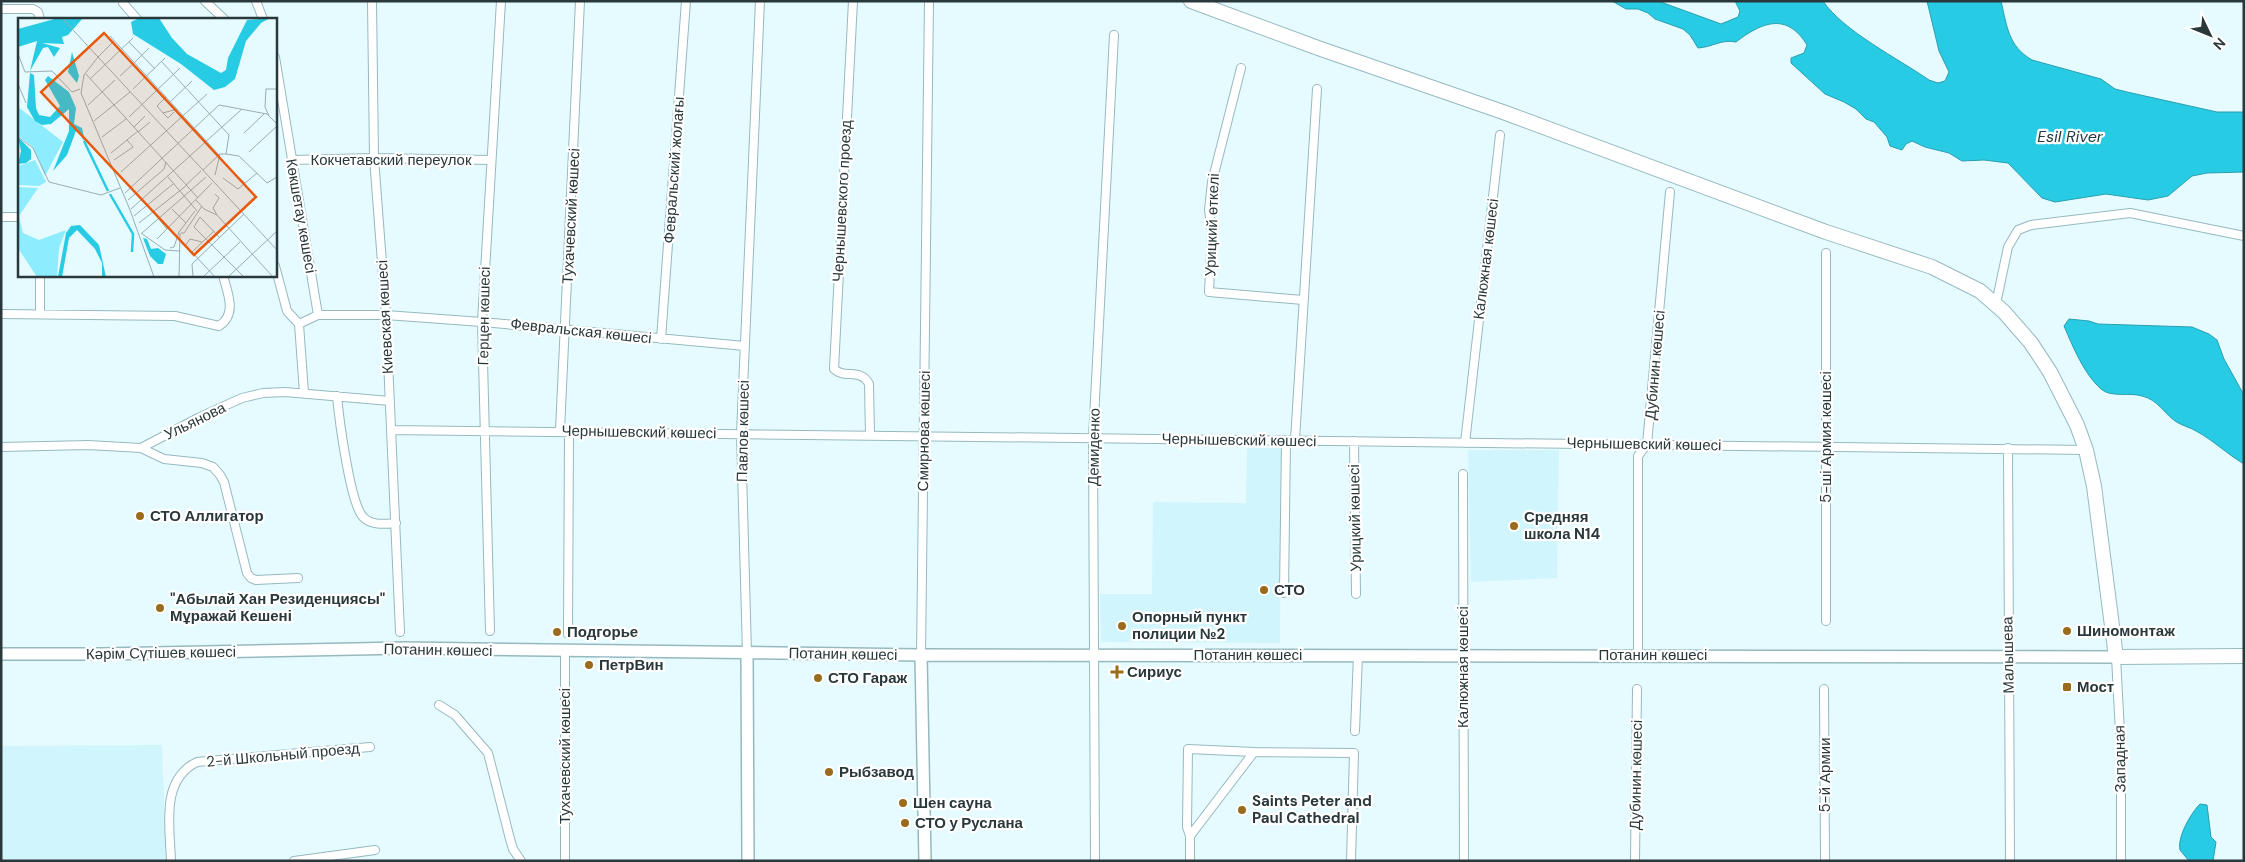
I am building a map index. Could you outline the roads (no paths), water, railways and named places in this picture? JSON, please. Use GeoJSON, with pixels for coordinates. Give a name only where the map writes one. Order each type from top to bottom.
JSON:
{"type":"FeatureCollection","features":[{"type":"Feature","properties":{"kind":"highway"},"geometry":{"type":"LineString","coordinates":[[1191,1],[1318,48],[1503,112],[1826,232],[1932,268],[1980,291],[1996,304],[2031,343],[2050,372],[2077,425],[2086,450],[2094,486],[2116,657],[2244,656]]}},
{"type":"Feature","properties":{"kind":"main road","name":"Потанин көшесі"},"geometry":{"type":"LineString","coordinates":[[321,656],[404,648],[565,652],[922,654],[2116,657]]}},
{"type":"Feature","properties":{"kind":"main road","name":"Павлов көшесі"},"geometry":{"type":"LineString","coordinates":[[747,653],[748,861]]}},
{"type":"Feature","properties":{"kind":"main road","name":"Кәрім Сүтішев көшесі"},"geometry":{"type":"LineString","coordinates":[[1,654],[321,656]]}},
{"type":"Feature","properties":{"kind":"main road","name":"Смирнова көшесі"},"geometry":{"type":"LineString","coordinates":[[922,654],[925,861]]}},
{"type":"Feature","properties":{"kind":"street"},"geometry":{"type":"LineString","coordinates":[[205,1],[223,18]]}},
{"type":"Feature","properties":{"kind":"street","name":"Киевская көшесі"},"geometry":{"type":"LineString","coordinates":[[372,1],[374,158],[386,315],[400,632]]}},
{"type":"Feature","properties":{"kind":"street","name":"Герцен көшесі"},"geometry":{"type":"LineString","coordinates":[[490,630],[482,322],[501,1]]}},
{"type":"Feature","properties":{"kind":"street","name":"Тухачевский көшесі"},"geometry":{"type":"LineString","coordinates":[[560,430],[580,1]]}},
{"type":"Feature","properties":{"kind":"street","name":"Февральский жолағы"},"geometry":{"type":"LineString","coordinates":[[661,339],[686,1]]}},
{"type":"Feature","properties":{"kind":"street","name":"Павлов көшесі"},"geometry":{"type":"LineString","coordinates":[[747,653],[741,434],[760,1]]}},
{"type":"Feature","properties":{"kind":"street","name":"Чернышевского проезд"},"geometry":{"type":"LineString","coordinates":[[853,1],[834,369],[838,372],[864,377],[868,384],[870,435]]}},
{"type":"Feature","properties":{"kind":"street","name":"Смирнова көшесі"},"geometry":{"type":"LineString","coordinates":[[922,654],[929,1]]}},
{"type":"Feature","properties":{"kind":"street"},"geometry":{"type":"LineString","coordinates":[[256,2],[263,18]]}},
{"type":"Feature","properties":{"kind":"street"},"geometry":{"type":"LineString","coordinates":[[123,3],[136,18]]}},
{"type":"Feature","properties":{"kind":"street"},"geometry":{"type":"LineString","coordinates":[[1,9],[33,9],[39,15]]}},
{"type":"Feature","properties":{"kind":"street","name":"Демиденко"},"geometry":{"type":"LineString","coordinates":[[1095,861],[1093,438],[1114,35]]}},
{"type":"Feature","properties":{"kind":"street","name":"Көкшетау көшесі"},"geometry":{"type":"LineString","coordinates":[[276,63],[318,315]]}},
{"type":"Feature","properties":{"kind":"street","name":"Урицкий өткелі"},"geometry":{"type":"LineString","coordinates":[[1241,68],[1212,182],[1209,210],[1212,232],[1209,292],[1303,300]]}},
{"type":"Feature","properties":{"kind":"street"},"geometry":{"type":"LineString","coordinates":[[1295,440],[1317,89]]}},
{"type":"Feature","properties":{"kind":"street","name":"Калюжная көшесі"},"geometry":{"type":"LineString","coordinates":[[1465,443],[1500,135]]}},
{"type":"Feature","properties":{"kind":"street","name":"Кокчетавский переулок"},"geometry":{"type":"LineString","coordinates":[[291,160],[374,158],[491,160]]}},
{"type":"Feature","properties":{"kind":"street","name":"Дубинин көшесі"},"geometry":{"type":"LineString","coordinates":[[1638,656],[1638,456],[1647,444],[1670,192]]}},
{"type":"Feature","properties":{"kind":"street"},"geometry":{"type":"LineString","coordinates":[[1996,304],[2008,247],[2018,230],[2031,225],[2130,213],[2244,236]]}},
{"type":"Feature","properties":{"kind":"street"},"geometry":{"type":"LineString","coordinates":[[1,217],[18,217]]}},
{"type":"Feature","properties":{"kind":"street","name":"5-ші Армия көшесі"},"geometry":{"type":"LineString","coordinates":[[1826,253],[1826,621]]}},
{"type":"Feature","properties":{"kind":"street"},"geometry":{"type":"LineString","coordinates":[[276,270],[287,310],[291,317],[299,324],[304,393]]}},
{"type":"Feature","properties":{"kind":"street"},"geometry":{"type":"LineString","coordinates":[[40,276],[40,314]]}},
{"type":"Feature","properties":{"kind":"street"},"geometry":{"type":"LineString","coordinates":[[1,314],[175,316],[219,326],[226,321],[231,309],[223,276]]}},
{"type":"Feature","properties":{"kind":"street","name":"Февральская көшесі"},"geometry":{"type":"LineString","coordinates":[[299,324],[318,315],[386,315],[745,346]]}},
{"type":"Feature","properties":{"kind":"street","name":"Ульянова"},"geometry":{"type":"LineString","coordinates":[[141,448],[200,417],[242,398],[263,393],[304,393],[390,400]]}},
{"type":"Feature","properties":{"kind":"street"},"geometry":{"type":"LineString","coordinates":[[336,396],[344,455],[359,512],[366,519],[377,524],[396,523]]}},
{"type":"Feature","properties":{"kind":"street","name":"Чернышевский көшесі"},"geometry":{"type":"LineString","coordinates":[[392,430],[560,430],[741,434],[2086,450]]}},
{"type":"Feature","properties":{"kind":"street"},"geometry":{"type":"LineString","coordinates":[[568,634],[570,431]]}},
{"type":"Feature","properties":{"kind":"street"},"geometry":{"type":"LineString","coordinates":[[1284,593],[1286,440]]}},
{"type":"Feature","properties":{"kind":"street","name":"Урицкий көшесі"},"geometry":{"type":"LineString","coordinates":[[1354,441],[1356,594]]}},
{"type":"Feature","properties":{"kind":"street"},"geometry":{"type":"LineString","coordinates":[[1,447],[88,445],[141,448],[164,459],[202,463],[213,467],[224,482],[247,573],[256,580],[298,578]]}},
{"type":"Feature","properties":{"kind":"street","name":"Малышева"},"geometry":{"type":"LineString","coordinates":[[2008,448],[2010,861]]}},
{"type":"Feature","properties":{"kind":"street","name":"Калюжная көшесі"},"geometry":{"type":"LineString","coordinates":[[1463,474],[1464,861]]}},
{"type":"Feature","properties":{"kind":"street","name":"Тухачевский көшесі"},"geometry":{"type":"LineString","coordinates":[[565,652],[565,861]]}},
{"type":"Feature","properties":{"kind":"street"},"geometry":{"type":"LineString","coordinates":[[1356,731],[1358,655]]}},
{"type":"Feature","properties":{"kind":"street","name":"Западная"},"geometry":{"type":"LineString","coordinates":[[2116,657],[2121,751],[2121,861]]}},
{"type":"Feature","properties":{"kind":"street","name":"Дубинин көшесі"},"geometry":{"type":"LineString","coordinates":[[1635,861],[1637,689]]}},
{"type":"Feature","properties":{"kind":"street","name":"5-й Армии"},"geometry":{"type":"LineString","coordinates":[[1824,689],[1825,861]]}},
{"type":"Feature","properties":{"kind":"street"},"geometry":{"type":"LineString","coordinates":[[439,705],[455,715],[488,753],[511,844],[521,861]]}},
{"type":"Feature","properties":{"kind":"street","name":"2-й Школьный проезд"},"geometry":{"type":"LineString","coordinates":[[171,861],[170,803],[172,791],[182,773],[197,762],[370,747]]}},
{"type":"Feature","properties":{"kind":"street"},"geometry":{"type":"LineString","coordinates":[[1190,861],[1188,749],[1354,753],[1351,861]]}},
{"type":"Feature","properties":{"kind":"street"},"geometry":{"type":"LineString","coordinates":[[1190,836],[1254,752]]}},
{"type":"Feature","properties":{"kind":"street"},"geometry":{"type":"LineString","coordinates":[[294,861],[350,858],[375,850]]}},
{"type":"Feature","properties":{"kind":"water","name":"Esil River"},"geometry":{"type":"Polygon","coordinates":[[[1612,1],[1658,1],[1721,24],[1738,17],[1740,11],[1735,1],[1823,1],[1832,12],[1857,34],[1929,80],[1938,83],[1945,81],[1949,72],[1939,51],[1927,1],[2001,1],[2007,27],[2013,42],[2032,60],[2101,79],[2115,89],[2127,92],[2217,112],[2244,112],[2244,172],[2207,173],[2192,176],[2168,196],[2148,200],[2106,194],[2055,202],[2042,198],[2008,163],[1984,160],[1962,161],[1949,153],[1925,147],[1912,141],[1906,144],[1902,150],[1890,146],[1887,137],[1874,122],[1866,119],[1856,109],[1844,102],[1825,94],[1791,63],[1791,58],[1804,53],[1807,45],[1791,28],[1783,24],[1765,25],[1755,29],[1736,42],[1721,42],[1698,48],[1690,35],[1683,29],[1655,19],[1648,13],[1638,9],[1626,9],[1612,1]]]}},
{"type":"Feature","properties":{"kind":"water"},"geometry":{"type":"Polygon","coordinates":[[[2069,319],[2098,324],[2192,327],[2209,334],[2217,340],[2224,359],[2244,395],[2244,464],[2194,430],[2175,421],[2148,398],[2137,395],[2115,394],[2101,389],[2089,376],[2071,343],[2064,326],[2069,319]]]}},
{"type":"Feature","properties":{"kind":"water"},"geometry":{"type":"Polygon","coordinates":[[[2200,804],[2207,805],[2211,837],[2216,842],[2213,861],[2189,861],[2180,850],[2181,839],[2186,826],[2200,804]]]}},
{"type":"Feature","properties":{"kind":"place","name":"СТО Аллигатор"},"geometry":{"type":"Point","coordinates":[140,516]}},
{"type":"Feature","properties":{"kind":"place","name":"Средняя школа N14"},"geometry":{"type":"Point","coordinates":[1514,526]}},
{"type":"Feature","properties":{"kind":"place","name":"СТО"},"geometry":{"type":"Point","coordinates":[1264,590]}},
{"type":"Feature","properties":{"kind":"place","name":"\"Абылай Хан Резиденциясы\" Мұражай Кешені"},"geometry":{"type":"Point","coordinates":[160,608]}},
{"type":"Feature","properties":{"kind":"place","name":"Опорный пункт полиции №2"},"geometry":{"type":"Point","coordinates":[1122,626]}},
{"type":"Feature","properties":{"kind":"place","name":"Шиномонтаж"},"geometry":{"type":"Point","coordinates":[2067,631]}},
{"type":"Feature","properties":{"kind":"place","name":"Подгорье"},"geometry":{"type":"Point","coordinates":[557,632]}},
{"type":"Feature","properties":{"kind":"place","name":"ПетрВин"},"geometry":{"type":"Point","coordinates":[589,665]}},
{"type":"Feature","properties":{"kind":"place","name":"Сириус"},"geometry":{"type":"Point","coordinates":[1117,672]}},
{"type":"Feature","properties":{"kind":"place","name":"СТО Гараж"},"geometry":{"type":"Point","coordinates":[818,678]}},
{"type":"Feature","properties":{"kind":"place","name":"Мост"},"geometry":{"type":"Point","coordinates":[2067,687]}},
{"type":"Feature","properties":{"kind":"place","name":"Рыбзавод"},"geometry":{"type":"Point","coordinates":[829,772]}},
{"type":"Feature","properties":{"kind":"place","name":"Шен сауна"},"geometry":{"type":"Point","coordinates":[903,803]}},
{"type":"Feature","properties":{"kind":"place","name":"Saints Peter and Paul Cathedral"},"geometry":{"type":"Point","coordinates":[1242,810]}},
{"type":"Feature","properties":{"kind":"place","name":"СТО у Руслана"},"geometry":{"type":"Point","coordinates":[905,823]}}]}
